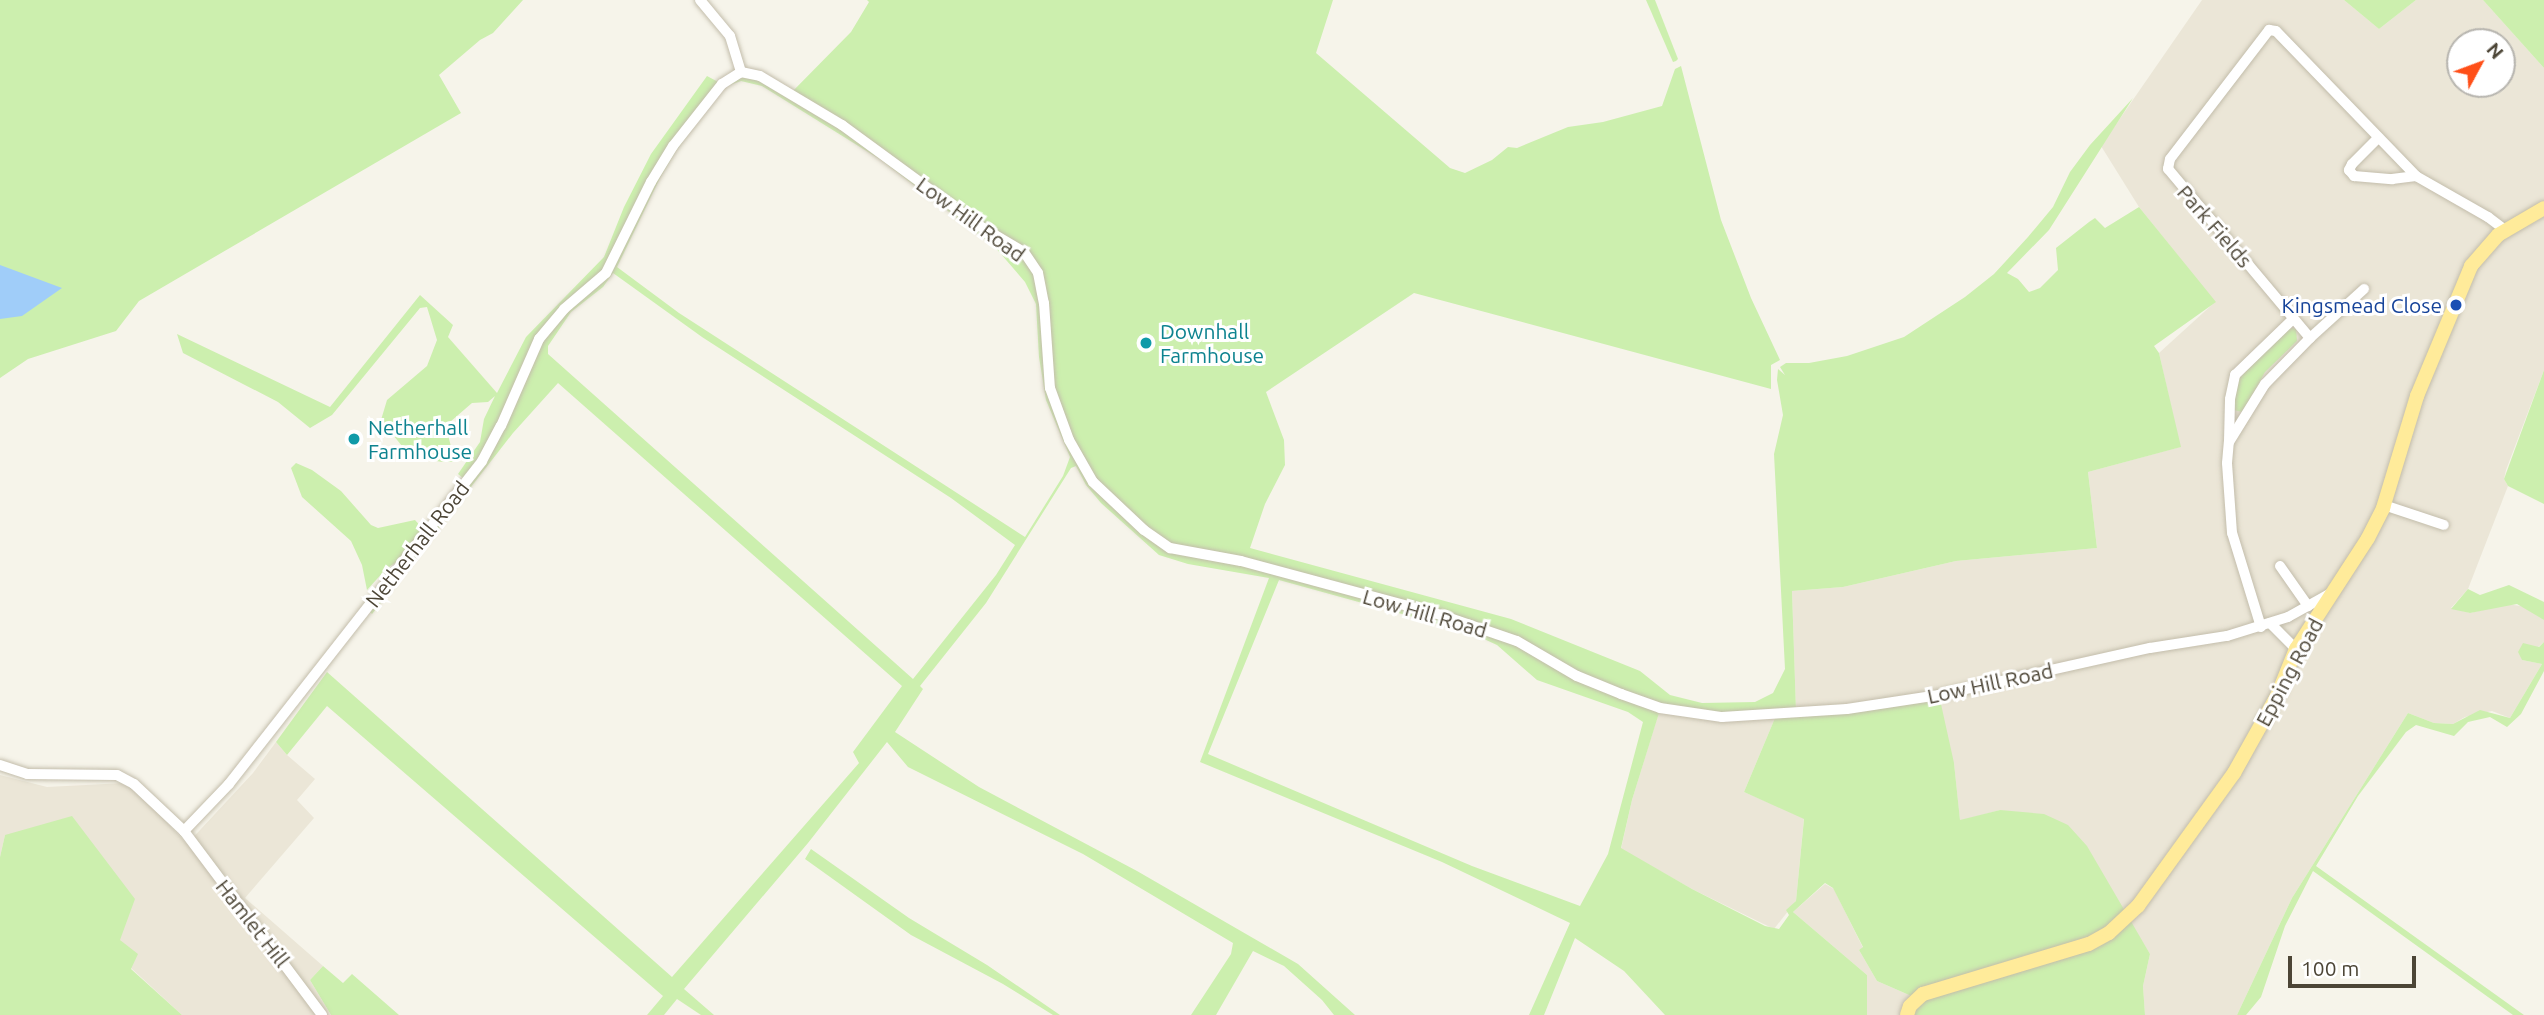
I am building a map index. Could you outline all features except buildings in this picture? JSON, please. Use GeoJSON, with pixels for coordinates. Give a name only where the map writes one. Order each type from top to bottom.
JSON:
{"type":"FeatureCollection","features":[{"type":"Feature","properties":{"kind":"main road","name":"Epping Road"},"geometry":{"type":"LineString","coordinates":[[1907,1015],[1910,1006],[1923,994],[2090,944],[2122,922],[2202,820],[2234,773],[2277,696],[2297,649],[2368,538],[2384,505],[2411,413],[2461,286],[2486,246],[2505,230],[2544,208]]}},
{"type":"Feature","properties":{"kind":"street"},"geometry":{"type":"LineString","coordinates":[[700,0],[730,36],[741,72]]}},
{"type":"Feature","properties":{"kind":"street","name":"Park Fields"},"geometry":{"type":"LineString","coordinates":[[2310,338],[2168,169],[2170,159],[2269,30],[2276,31],[2378,138]]}},
{"type":"Feature","properties":{"kind":"street","name":"Low Hill Road"},"geometry":{"type":"LineString","coordinates":[[741,72],[760,76],[842,125],[980,226],[1024,252],[1038,273],[1044,303],[1049,388],[1069,439],[1093,482],[1144,530],[1170,548],[1241,561],[1441,615],[1517,641],[1577,676],[1660,708],[1722,717],[1891,704],[2265,625],[2334,591]]}},
{"type":"Feature","properties":{"kind":"street","name":"Netherhall Road"},"geometry":{"type":"LineString","coordinates":[[184,831],[229,784],[482,461],[501,426],[539,339],[564,309],[606,273],[651,181],[673,146],[722,84],[741,72]]}},
{"type":"Feature","properties":{"kind":"street"},"geometry":{"type":"LineString","coordinates":[[2416,176],[2392,179],[2354,176],[2349,170],[2378,138],[2416,176],[2505,230]]}},
{"type":"Feature","properties":{"kind":"street"},"geometry":{"type":"LineString","coordinates":[[2229,443],[2248,417],[2265,384],[2364,289]]}},
{"type":"Feature","properties":{"kind":"street"},"geometry":{"type":"LineString","coordinates":[[2293,319],[2241,367],[2232,386],[2227,463],[2232,533],[2265,625],[2297,649]]}},
{"type":"Feature","properties":{"kind":"street"},"geometry":{"type":"LineString","coordinates":[[2229,411],[2248,417]]}},
{"type":"Feature","properties":{"kind":"street"},"geometry":{"type":"LineString","coordinates":[[2384,505],[2444,526]]}},
{"type":"Feature","properties":{"kind":"street"},"geometry":{"type":"LineString","coordinates":[[2280,566],[2308,606]]}},
{"type":"Feature","properties":{"kind":"street","name":"Hamlet Hill"},"geometry":{"type":"LineString","coordinates":[[0,765],[27,774],[117,775],[134,784],[184,831],[322,1015]]}},
{"type":"Feature","properties":{"kind":"shaded area"},"geometry":{"type":"Polygon","coordinates":[[[2202,0],[2344,0],[2379,29],[2416,0],[2483,0],[2508,28],[2446,28],[2446,98],[2516,98],[2516,37],[2544,68],[2544,370],[2506,470],[2504,479],[2508,486],[2468,589],[2451,608],[2470,613],[2507,604],[2527,607],[2544,620],[2544,642],[2522,660],[2542,664],[2510,718],[2492,711],[2465,717],[2453,724],[2434,723],[2408,713],[2292,898],[2237,1015],[2145,1015],[2143,986],[2150,954],[2107,885],[2000,810],[1960,821],[1954,763],[1796,711],[1792,591],[1843,587],[1956,561],[2097,548],[2088,472],[2180,447],[2159,353],[2215,302],[2139,207],[2101,146],[2202,0]]]}},
{"type":"Feature","properties":{"kind":"shaded area"},"geometry":{"type":"Polygon","coordinates":[[[1659,712],[1775,718],[1744,792],[1804,818],[1796,901],[1774,929],[1692,889],[1621,849],[1632,800],[1659,712]]]}},
{"type":"Feature","properties":{"kind":"shaded area"},"geometry":{"type":"Polygon","coordinates":[[[276,742],[315,779],[297,800],[314,818],[245,898],[323,966],[310,980],[331,1015],[182,1015],[131,968],[120,940],[5,835],[0,857],[0,775],[47,787],[125,783],[150,804],[187,844],[253,773],[276,742]]]}},
{"type":"Feature","properties":{"kind":"shaded area"},"geometry":{"type":"Polygon","coordinates":[[[1825,884],[1834,889],[1863,948],[1859,950],[1877,981],[1916,998],[1904,1015],[1867,1015],[1867,975],[1793,912],[1825,884]]]}},
{"type":"Feature","properties":{"kind":"green space"},"geometry":{"type":"Polygon","coordinates":[[[0,0],[523,0],[493,33],[480,40],[439,75],[461,113],[139,301],[116,331],[28,359],[0,378],[0,0]]]}},
{"type":"Feature","properties":{"kind":"green space"},"geometry":{"type":"Polygon","coordinates":[[[867,0],[1333,0],[1316,53],[1450,168],[1465,173],[1492,160],[1508,147],[1517,148],[1568,127],[1603,122],[1662,106],[1675,69],[1681,66],[1721,220],[1751,298],[1780,360],[1771,365],[1771,389],[1414,293],[1266,392],[1284,440],[1285,465],[1265,504],[1250,548],[1511,619],[1640,671],[1670,695],[1702,703],[1755,702],[1773,693],[1785,669],[1774,454],[1783,415],[1777,380],[1778,369],[1785,375],[1780,367],[1786,363],[1809,363],[1847,356],[1904,337],[1965,297],[1994,274],[2028,237],[2053,207],[2070,172],[2090,145],[2133,98],[2049,230],[2007,273],[2018,279],[2029,292],[2040,288],[2058,270],[2056,248],[2095,218],[2105,228],[2139,207],[2216,302],[2154,346],[2159,353],[2181,447],[2088,472],[2097,548],[1956,561],[1843,587],[1792,591],[1796,711],[1659,713],[1632,800],[1621,848],[1692,889],[1765,926],[1779,929],[1789,915],[1786,910],[1796,901],[1804,819],[1744,792],[1775,718],[1939,695],[1954,763],[1960,820],[2000,810],[2044,814],[2068,825],[2087,846],[2150,954],[2143,986],[2145,1015],[1902,1015],[1916,998],[1877,981],[1859,950],[1863,947],[1833,888],[1825,883],[1793,912],[1867,975],[1867,1015],[1665,1015],[1624,971],[1575,938],[1544,1015],[1529,1015],[1570,923],[1442,862],[1200,762],[1269,578],[1188,564],[1159,555],[1101,503],[1086,485],[1076,466],[1071,468],[986,603],[920,686],[923,689],[895,732],[979,787],[1137,871],[1298,964],[1355,1015],[1334,1015],[1322,1000],[1284,966],[1253,951],[1216,1015],[1191,1015],[1231,954],[1233,943],[1083,854],[908,767],[887,742],[808,843],[684,989],[714,1015],[701,1015],[677,999],[664,1015],[647,1015],[663,996],[327,706],[287,755],[276,742],[327,672],[672,977],[859,763],[853,752],[902,686],[558,383],[513,433],[372,614],[363,605],[398,561],[386,569],[367,590],[362,565],[351,541],[302,497],[291,468],[296,463],[312,470],[341,491],[371,525],[378,528],[415,520],[423,529],[463,478],[458,474],[480,442],[484,419],[495,396],[488,402],[472,403],[450,422],[448,435],[455,462],[410,456],[381,420],[387,400],[427,366],[437,340],[427,307],[420,308],[332,415],[310,428],[278,402],[183,353],[177,334],[330,407],[420,295],[453,325],[448,337],[497,393],[526,337],[604,257],[624,207],[651,154],[707,76],[722,84],[741,73],[760,76],[788,96],[851,32],[869,2],[867,0]],[[741,81],[724,87],[676,151],[617,267],[679,313],[1025,537],[1063,476],[1070,457],[1046,400],[1039,357],[1036,304],[1025,282],[994,246],[881,160],[762,86],[741,81]],[[613,273],[603,287],[571,312],[548,346],[548,354],[913,679],[996,575],[1015,545],[951,498],[702,337],[613,273]],[[1279,580],[1208,754],[1472,866],[1580,906],[1608,854],[1643,722],[1628,712],[1537,680],[1497,645],[1471,633],[1279,580]]]}},
{"type":"Feature","properties":{"kind":"green space"},"geometry":{"type":"Polygon","coordinates":[[[1646,0],[1655,0],[1678,59],[1676,61],[1673,62],[1646,0]]]}},
{"type":"Feature","properties":{"kind":"green space"},"geometry":{"type":"Polygon","coordinates":[[[2344,0],[2416,0],[2379,29],[2344,0]]]}},
{"type":"Feature","properties":{"kind":"green space"},"geometry":{"type":"Polygon","coordinates":[[[2483,0],[2544,0],[2544,68],[2516,37],[2516,28],[2508,28],[2483,0]]]}},
{"type":"Feature","properties":{"kind":"green space"},"geometry":{"type":"Polygon","coordinates":[[[2288,327],[2296,329],[2297,341],[2265,372],[2243,412],[2233,410],[2232,386],[2288,327]]]}},
{"type":"Feature","properties":{"kind":"green space"},"geometry":{"type":"Polygon","coordinates":[[[2544,370],[2544,504],[2508,486],[2504,479],[2544,370]]]}},
{"type":"Feature","properties":{"kind":"green space"},"geometry":{"type":"Polygon","coordinates":[[[2509,585],[2544,602],[2544,620],[2517,604],[2470,613],[2451,609],[2468,589],[2480,595],[2509,585]]]}},
{"type":"Feature","properties":{"kind":"green space"},"geometry":{"type":"Polygon","coordinates":[[[2544,642],[2544,671],[2521,714],[2507,727],[2490,717],[2468,722],[2454,736],[2416,725],[2406,732],[2358,796],[2316,866],[2524,1015],[2513,1015],[2313,871],[2285,926],[2261,997],[2246,1015],[2237,1015],[2292,898],[2408,713],[2434,723],[2453,724],[2480,710],[2510,718],[2542,664],[2522,660],[2518,652],[2523,643],[2539,647],[2544,642]]]}},
{"type":"Feature","properties":{"kind":"green space"},"geometry":{"type":"Polygon","coordinates":[[[72,816],[135,899],[120,940],[138,954],[131,969],[182,1015],[0,1015],[0,857],[5,835],[72,816]]]}},
{"type":"Feature","properties":{"kind":"green space"},"geometry":{"type":"Polygon","coordinates":[[[811,849],[909,918],[987,965],[1060,1015],[1053,1015],[1003,984],[911,935],[805,859],[811,849]]]}},
{"type":"Feature","properties":{"kind":"green space"},"geometry":{"type":"Polygon","coordinates":[[[323,966],[343,983],[352,974],[399,1015],[331,1015],[310,980],[323,966]]]}},
{"type":"Feature","properties":{"kind":"water"},"geometry":{"type":"Polygon","coordinates":[[[0,265],[62,288],[22,316],[0,319],[0,265]]]}},
{"type":"Feature","properties":{"kind":"place","name":"Kingsmead Close"},"geometry":{"type":"Point","coordinates":[2456,305]}},
{"type":"Feature","properties":{"kind":"place","name":"Downhall Farmhouse"},"geometry":{"type":"Point","coordinates":[1146,343]}},
{"type":"Feature","properties":{"kind":"place","name":"Netherhall Farmhouse"},"geometry":{"type":"Point","coordinates":[354,439]}}]}
